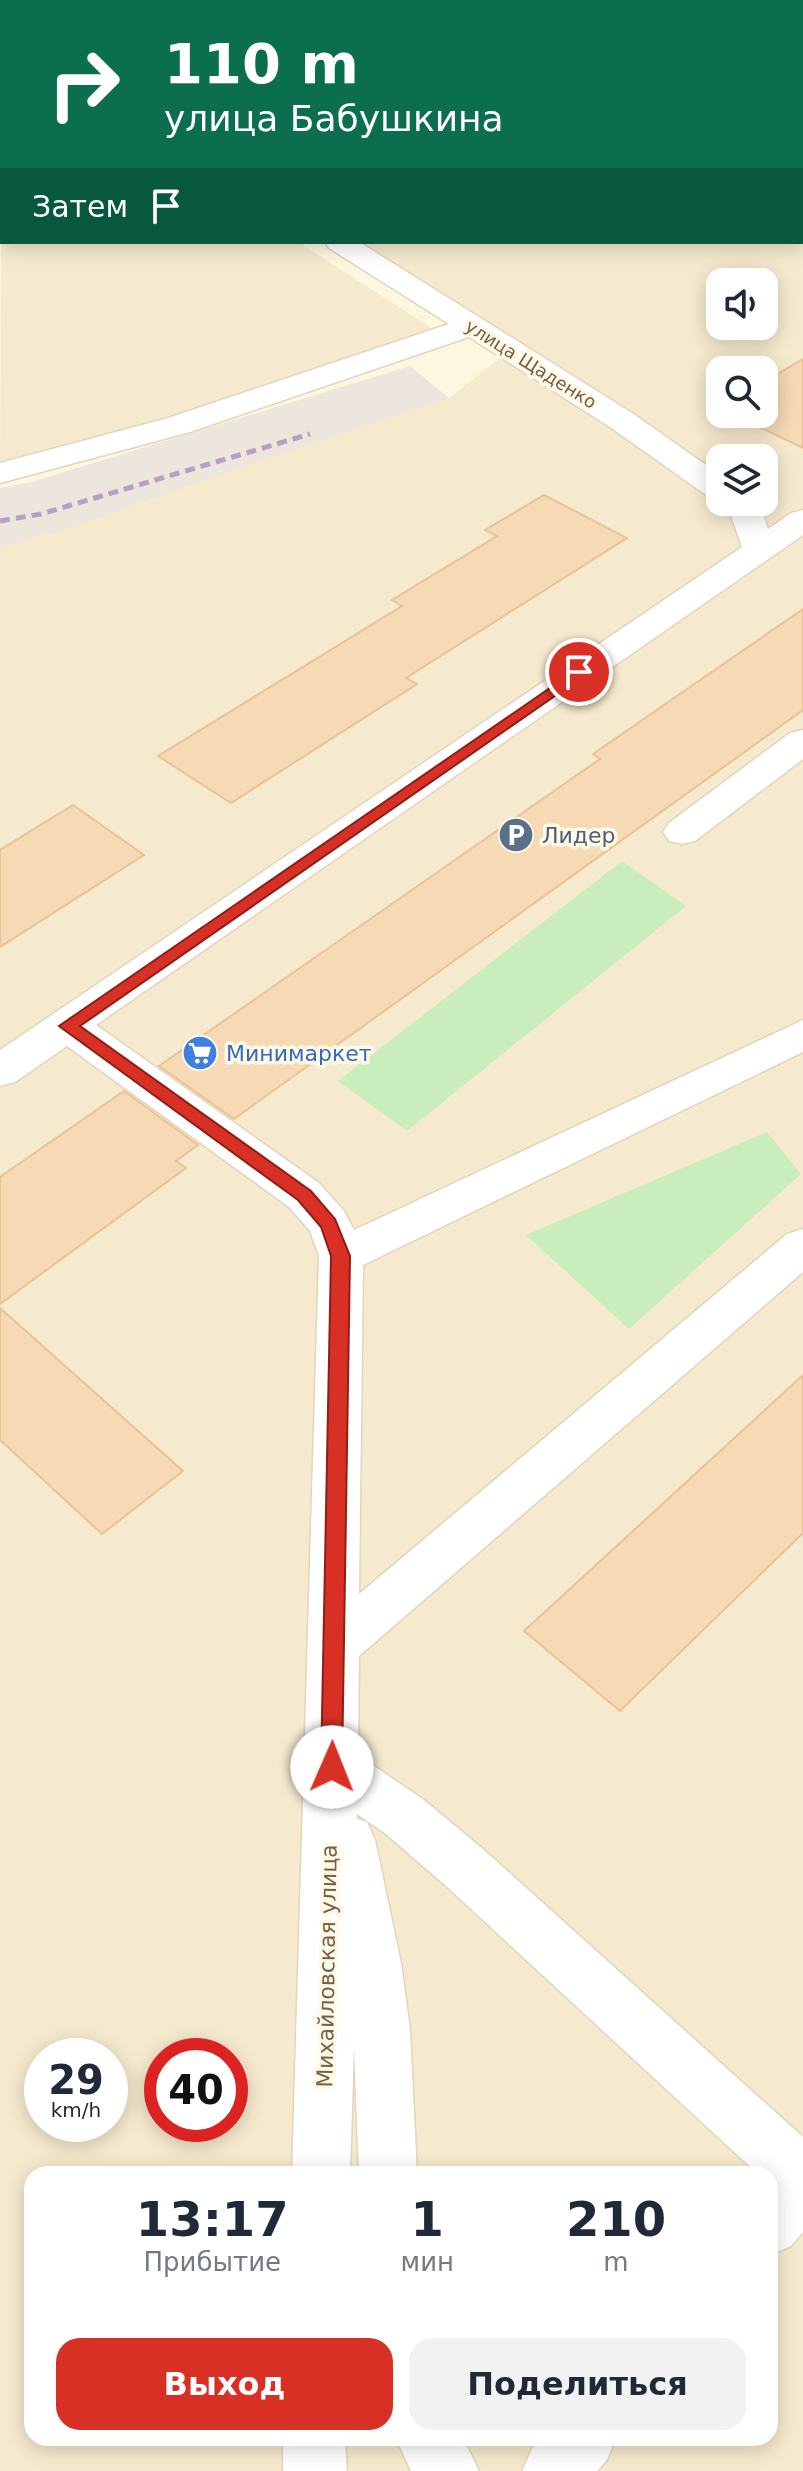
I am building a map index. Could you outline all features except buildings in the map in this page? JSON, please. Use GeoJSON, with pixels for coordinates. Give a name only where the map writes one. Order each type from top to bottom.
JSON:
{"type":"FeatureCollection","features":[{"type":"Feature","properties":{"kind":"street","name":"улица Щаденко"},"geometry":{"type":"LineString","coordinates":[[342,244],[621,420],[706,480]]}},
{"type":"Feature","properties":{"kind":"street"},"geometry":{"type":"LineString","coordinates":[[0,473],[43,464],[253,401],[472,326]]}},
{"type":"Feature","properties":{"kind":"street"},"geometry":{"type":"LineString","coordinates":[[0,1071],[786,538],[752,516]]}},
{"type":"Feature","properties":{"kind":"street"},"geometry":{"type":"LineString","coordinates":[[682,832],[803,741]]}},
{"type":"Feature","properties":{"kind":"street","name":"Михайловская улица"},"geometry":{"type":"LineString","coordinates":[[68,1026],[304,1195],[329,1223],[341,1256],[321,2166]]}},
{"type":"Feature","properties":{"kind":"street"},"geometry":{"type":"LineString","coordinates":[[341,1256],[803,1035]]}},
{"type":"Feature","properties":{"kind":"street"},"geometry":{"type":"LineString","coordinates":[[333,1647],[803,1246]]}},
{"type":"Feature","properties":{"kind":"street"},"geometry":{"type":"LineString","coordinates":[[332,1767],[370,1948],[382,2029],[388,2166]]}},
{"type":"Feature","properties":{"kind":"street"},"geometry":{"type":"LineString","coordinates":[[332,1767],[405,1817],[465,1868],[803,2176]]}},
{"type":"Feature","properties":{"kind":"street"},"geometry":{"type":"LineString","coordinates":[[778,2216],[803,2187]]}},
{"type":"Feature","properties":{"kind":"street"},"geometry":{"type":"LineString","coordinates":[[314,2446],[315,2471]]}},
{"type":"Feature","properties":{"kind":"street"},"geometry":{"type":"LineString","coordinates":[[432,2446],[447,2471]]}},
{"type":"Feature","properties":{"kind":"street"},"geometry":{"type":"LineString","coordinates":[[554,2471],[577,2446]]}},
{"type":"Feature","properties":{"kind":"shaded area"},"geometry":{"type":"Polygon","coordinates":[[[1,244],[301,244],[441,334],[12,470],[0,460],[1,244]]]}},
{"type":"Feature","properties":{"kind":"shaded area"},"geometry":{"type":"Polygon","coordinates":[[[360,244],[803,244],[803,2471],[0,2471],[0,506],[449,398],[518,344],[360,244]]]}},
{"type":"Feature","properties":{"kind":"shaded area"},"geometry":{"type":"Polygon","coordinates":[[[410,366],[449,398],[67,529],[0,547],[0,488],[31,482],[410,366]]]}},
{"type":"Feature","properties":{"kind":"green space"},"geometry":{"type":"Polygon","coordinates":[[[622,861],[686,906],[407,1131],[338,1081],[622,861]]]}},
{"type":"Feature","properties":{"kind":"green space"},"geometry":{"type":"Polygon","coordinates":[[[767,1132],[801,1174],[629,1329],[526,1235],[767,1132]]]}},
{"type":"Feature","properties":{"kind":"railway"},"geometry":{"type":"LineString","coordinates":[[0,521],[41,514],[310,434]]}},
{"type":"Feature","properties":{"kind":"place","name":"Лидер"},"geometry":{"type":"Point","coordinates":[516,835]}},
{"type":"Feature","properties":{"kind":"place","name":"Минимаркет"},"geometry":{"type":"Point","coordinates":[200,1053]}},
{"type":"Feature","properties":{"kind":"route"},"geometry":{"type":"LineString","coordinates":[[332,1767],[341,1256],[329,1223],[304,1195],[68,1026],[579,672]]}}]}
